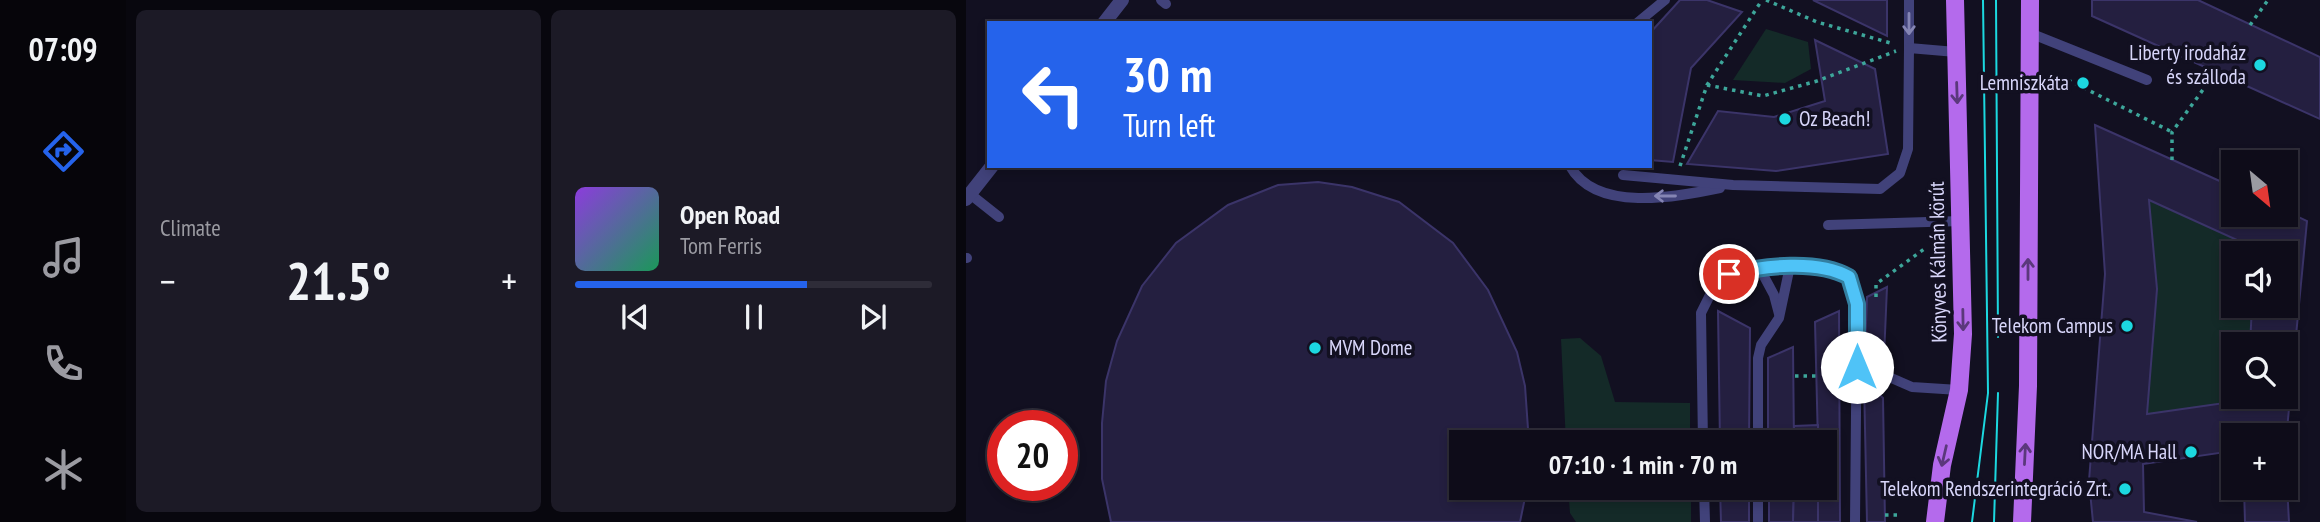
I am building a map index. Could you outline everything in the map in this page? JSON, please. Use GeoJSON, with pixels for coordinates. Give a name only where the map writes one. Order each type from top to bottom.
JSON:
{"type":"FeatureCollection","features":[{"type":"Feature","properties":{"kind":"main road","name":"Könyves Kálmán körút"},"geometry":{"type":"LineString","coordinates":[[1935,522],[1942,465],[1959,390],[1963,334],[1955,0]]}},
{"type":"Feature","properties":{"kind":"main road"},"geometry":{"type":"LineString","coordinates":[[2022,522],[2028,386],[2030,0]]}},
{"type":"Feature","properties":{"kind":"street"},"geometry":{"type":"LineString","coordinates":[[1106,21],[1122,0]]}},
{"type":"Feature","properties":{"kind":"street"},"geometry":{"type":"LineString","coordinates":[[968,196],[990,168]]}},
{"type":"Feature","properties":{"kind":"lane"},"geometry":{"type":"LineString","coordinates":[[1639,21],[1665,0]]}},
{"type":"Feature","properties":{"kind":"lane"},"geometry":{"type":"LineString","coordinates":[[1623,175],[1733,185],[1871,191],[1892,182],[1900,173],[1908,149],[1909,0]]}},
{"type":"Feature","properties":{"kind":"lane"},"geometry":{"type":"LineString","coordinates":[[2030,33],[2147,80]]}},
{"type":"Feature","properties":{"kind":"lane"},"geometry":{"type":"LineString","coordinates":[[1909,48],[1956,52]]}},
{"type":"Feature","properties":{"kind":"lane"},"geometry":{"type":"LineString","coordinates":[[1571,168],[1581,183],[1614,197],[1679,196],[1733,185]]}},
{"type":"Feature","properties":{"kind":"lane"},"geometry":{"type":"LineString","coordinates":[[968,196],[999,217]]}},
{"type":"Feature","properties":{"kind":"lane"},"geometry":{"type":"LineString","coordinates":[[1828,225],[1961,221]]}},
{"type":"Feature","properties":{"kind":"lane"},"geometry":{"type":"LineString","coordinates":[[1758,430],[1758,358],[1761,345],[1779,318],[1790,266]]}},
{"type":"Feature","properties":{"kind":"lane"},"geometry":{"type":"LineString","coordinates":[[1703,430],[1702,313],[1714,287],[1729,274],[1790,266],[1836,270],[1849,277],[1857,304],[1855,522]]}},
{"type":"Feature","properties":{"kind":"lane"},"geometry":{"type":"LineString","coordinates":[[1760,269],[1774,295],[1779,318]]}},
{"type":"Feature","properties":{"kind":"lane"},"geometry":{"type":"LineString","coordinates":[[1857,367],[1873,369],[1912,387],[1959,390]]}},
{"type":"Feature","properties":{"kind":"lane"},"geometry":{"type":"LineString","coordinates":[[1704,500],[1705,522]]}},
{"type":"Feature","properties":{"kind":"lane"},"geometry":{"type":"LineString","coordinates":[[1758,500],[1758,522]]}},
{"type":"Feature","properties":{"kind":"path"},"geometry":{"type":"LineString","coordinates":[[1681,180],[1680,162],[1707,85],[1764,0],[1817,22],[1905,47],[1817,81],[1763,96],[1707,85]]}},
{"type":"Feature","properties":{"kind":"path"},"geometry":{"type":"LineString","coordinates":[[2250,24],[2268,0]]}},
{"type":"Feature","properties":{"kind":"path"},"geometry":{"type":"LineString","coordinates":[[2172,160],[2172,132],[2216,72]]}},
{"type":"Feature","properties":{"kind":"path"},"geometry":{"type":"LineString","coordinates":[[2068,80],[2172,132]]}},
{"type":"Feature","properties":{"kind":"path"},"geometry":{"type":"LineString","coordinates":[[1876,297],[1876,284],[1927,247]]}},
{"type":"Feature","properties":{"kind":"path"},"geometry":{"type":"LineString","coordinates":[[1795,376],[1816,376]]}},
{"type":"Feature","properties":{"kind":"path"},"geometry":{"type":"LineString","coordinates":[[1885,515],[1898,515]]}},
{"type":"Feature","properties":{"kind":"green space"},"geometry":{"type":"Polygon","coordinates":[[[1766,29],[1808,42],[1811,69],[1785,83],[1733,80],[1766,29]]]}},
{"type":"Feature","properties":{"kind":"green space"},"geometry":{"type":"Polygon","coordinates":[[[2149,200],[2239,241],[2221,241],[2221,318],[2251,318],[2251,332],[2221,332],[2221,404],[2147,414],[2157,289],[2149,200]]]}},
{"type":"Feature","properties":{"kind":"green space"},"geometry":{"type":"Polygon","coordinates":[[[1580,338],[1601,356],[1615,402],[1690,403],[1690,430],[1565,430],[1561,339],[1580,338]]]}},
{"type":"Feature","properties":{"kind":"green space"},"geometry":{"type":"Polygon","coordinates":[[[1569,500],[1691,500],[1691,522],[1576,522],[1570,513],[1569,500]]]}},
{"type":"Feature","properties":{"kind":"building"},"geometry":{"type":"Polygon","coordinates":[[[1680,0],[1707,0],[1742,12],[1691,68],[1673,162],[1652,160],[1652,31],[1680,0]]]}},
{"type":"Feature","properties":{"kind":"building"},"geometry":{"type":"Polygon","coordinates":[[[1813,0],[1887,0],[1887,36],[1813,0]]]}},
{"type":"Feature","properties":{"kind":"building","name":"Liberty irodaház és szálloda"},"geometry":{"type":"Polygon","coordinates":[[[2092,0],[2198,0],[2320,57],[2320,119],[2092,16],[2092,0]]]}},
{"type":"Feature","properties":{"kind":"building"},"geometry":{"type":"Polygon","coordinates":[[[1815,40],[1875,69],[1888,154],[1776,171],[1687,164],[1718,111],[1774,117],[1825,101],[1815,40]]]}},
{"type":"Feature","properties":{"kind":"building","name":"Telekom Campus"},"geometry":{"type":"Polygon","coordinates":[[[2095,125],[2221,182],[2221,228],[2298,228],[2298,217],[2307,221],[2298,315],[2298,241],[2239,241],[2149,200],[2157,289],[2147,414],[2221,404],[2221,409],[2289,409],[2288,423],[2221,423],[2221,453],[2143,464],[2144,512],[2197,522],[2093,522],[2089,481],[2105,274],[2095,125]]]}},
{"type":"Feature","properties":{"kind":"building","name":"MVM Dome"},"geometry":{"type":"Polygon","coordinates":[[[1318,182],[1352,187],[1399,202],[1453,243],[1488,290],[1517,352],[1525,386],[1528,430],[1449,430],[1449,500],[1525,500],[1520,522],[1111,522],[1102,479],[1102,423],[1106,381],[1117,341],[1142,286],[1176,243],[1228,205],[1278,185],[1318,182]]]}},
{"type":"Feature","properties":{"kind":"building"},"geometry":{"type":"Polygon","coordinates":[[[1887,287],[1884,357],[1865,351],[1867,297],[1887,287]]]}},
{"type":"Feature","properties":{"kind":"building"},"geometry":{"type":"Polygon","coordinates":[[[1718,311],[1750,328],[1749,430],[1720,430],[1718,311]]]}},
{"type":"Feature","properties":{"kind":"building"},"geometry":{"type":"Polygon","coordinates":[[[1839,311],[1840,522],[1818,522],[1818,500],[1837,500],[1837,430],[1818,430],[1815,322],[1839,311]]]}},
{"type":"Feature","properties":{"kind":"building","name":"Telekom Campus"},"geometry":{"type":"Polygon","coordinates":[[[2251,318],[2298,318],[2296,332],[2251,332],[2251,318]]]}},
{"type":"Feature","properties":{"kind":"building"},"geometry":{"type":"Polygon","coordinates":[[[1793,347],[1794,430],[1768,430],[1768,358],[1793,347]]]}},
{"type":"Feature","properties":{"kind":"building"},"geometry":{"type":"Polygon","coordinates":[[[1864,381],[1883,398],[1885,522],[1867,522],[1864,381]]]}},
{"type":"Feature","properties":{"kind":"building"},"geometry":{"type":"Polygon","coordinates":[[[1818,425],[1818,430],[1794,430],[1794,426],[1818,425]]]}},
{"type":"Feature","properties":{"kind":"building"},"geometry":{"type":"Polygon","coordinates":[[[1720,500],[1749,500],[1749,522],[1721,522],[1720,500]]]}},
{"type":"Feature","properties":{"kind":"building"},"geometry":{"type":"Polygon","coordinates":[[[1769,500],[1794,500],[1793,522],[1769,522],[1769,500]]]}},
{"type":"Feature","properties":{"kind":"building"},"geometry":{"type":"Polygon","coordinates":[[[1794,500],[1818,500],[1818,522],[1793,522],[1794,500]]]}},
{"type":"Feature","properties":{"kind":"building"},"geometry":{"type":"Polygon","coordinates":[[[2244,500],[2288,500],[2289,522],[2245,522],[2244,500]]]}},
{"type":"Feature","properties":{"kind":"tram line"},"geometry":{"type":"LineString","coordinates":[[1972,522],[1988,393],[1983,0]]}},
{"type":"Feature","properties":{"kind":"tram line"},"geometry":{"type":"LineString","coordinates":[[1996,0],[1998,337]]}},
{"type":"Feature","properties":{"kind":"tram line"},"geometry":{"type":"LineString","coordinates":[[1994,522],[1998,393]]}},
{"type":"Feature","properties":{"kind":"place","name":"Liberty irodaház és szálloda"},"geometry":{"type":"Point","coordinates":[2260,65]}},
{"type":"Feature","properties":{"kind":"place","name":"Lemniszkáta"},"geometry":{"type":"Point","coordinates":[2083,83]}},
{"type":"Feature","properties":{"kind":"place","name":"Oz Beach!"},"geometry":{"type":"Point","coordinates":[1785,119]}},
{"type":"Feature","properties":{"kind":"place","name":"Telekom Campus"},"geometry":{"type":"Point","coordinates":[2127,326]}},
{"type":"Feature","properties":{"kind":"place","name":"MVM Dome"},"geometry":{"type":"Point","coordinates":[1315,348]}},
{"type":"Feature","properties":{"kind":"place","name":"NOR/MA Hall"},"geometry":{"type":"Point","coordinates":[2191,452]}},
{"type":"Feature","properties":{"kind":"place","name":"Telekom Rendszerintegráció Zrt."},"geometry":{"type":"Point","coordinates":[2125,489]}},
{"type":"Feature","properties":{"kind":"route"},"geometry":{"type":"LineString","coordinates":[[1729,274],[1790,266],[1836,270],[1849,277],[1856,292],[1857,367]]}}]}
